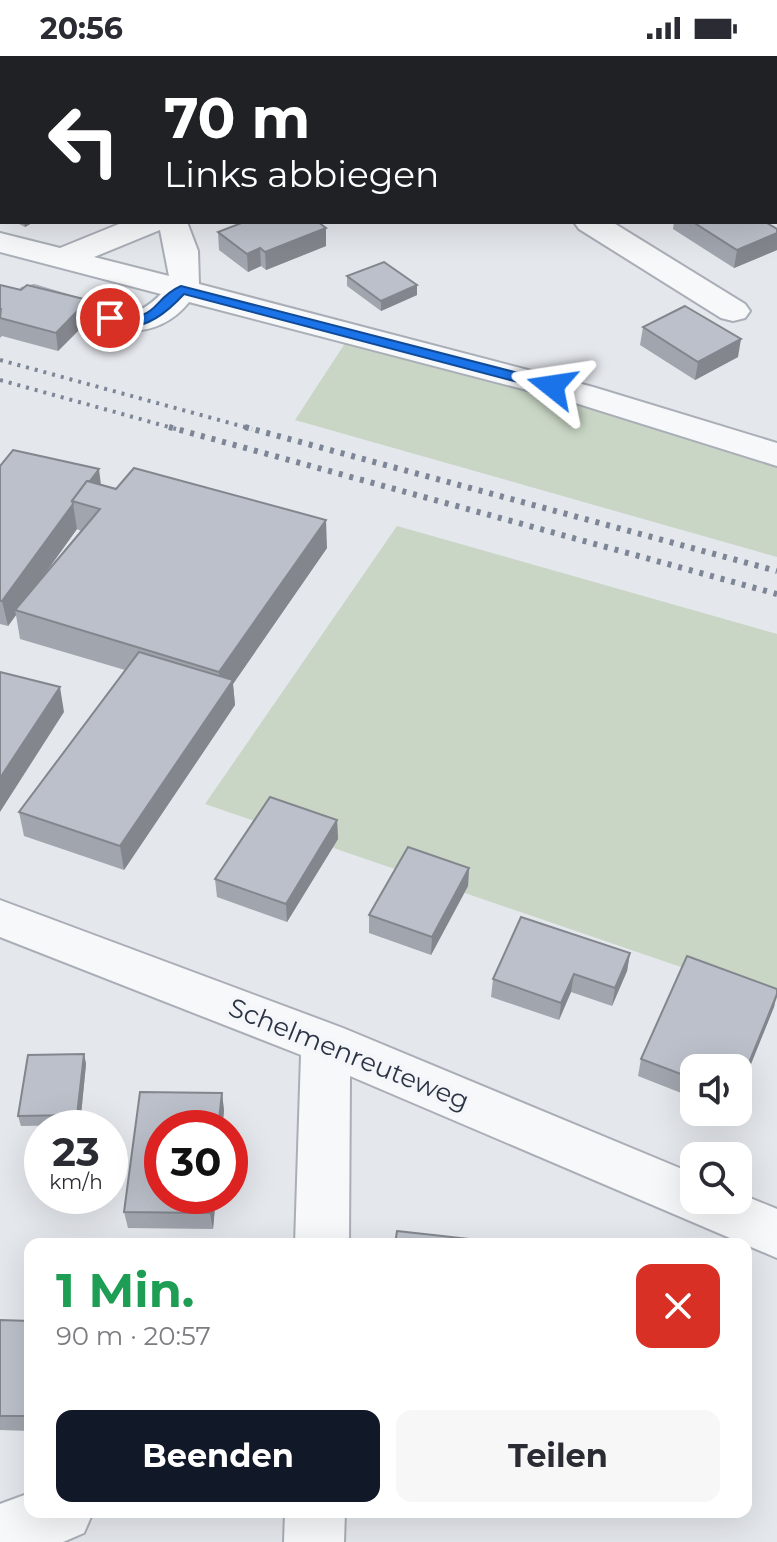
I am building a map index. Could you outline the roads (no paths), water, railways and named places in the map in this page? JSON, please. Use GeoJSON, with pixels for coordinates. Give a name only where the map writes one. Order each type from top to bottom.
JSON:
{"type":"FeatureCollection","features":[{"type":"Feature","properties":{"kind":"street"},"geometry":{"type":"LineString","coordinates":[[593,224],[733,311]]}},
{"type":"Feature","properties":{"kind":"street"},"geometry":{"type":"LineString","coordinates":[[29,294],[134,323],[160,313],[181,290],[185,278],[176,225],[63,258]]}},
{"type":"Feature","properties":{"kind":"street"},"geometry":{"type":"LineString","coordinates":[[0,242],[581,394],[777,455]]}},
{"type":"Feature","properties":{"kind":"street","name":"Schelmenreuteweg"},"geometry":{"type":"LineString","coordinates":[[0,918],[326,1043],[680,1192]]}},
{"type":"Feature","properties":{"kind":"street"},"geometry":{"type":"LineString","coordinates":[[322,1238],[326,1043]]}},
{"type":"Feature","properties":{"kind":"street","name":"Schelmenreuteweg"},"geometry":{"type":"LineString","coordinates":[[731,1214],[777,1234]]}},
{"type":"Feature","properties":{"kind":"street"},"geometry":{"type":"LineString","coordinates":[[0,1534],[46,1518]]}},
{"type":"Feature","properties":{"kind":"street"},"geometry":{"type":"LineString","coordinates":[[314,1542],[315,1518]]}},
{"type":"Feature","properties":{"kind":"railway"},"geometry":{"type":"LineString","coordinates":[[0,360],[252,429]]}},
{"type":"Feature","properties":{"kind":"railway"},"geometry":{"type":"LineString","coordinates":[[0,380],[176,429]]}},
{"type":"Feature","properties":{"kind":"railway"},"geometry":{"type":"LineString","coordinates":[[169,427],[777,594]]}},
{"type":"Feature","properties":{"kind":"railway"},"geometry":{"type":"LineString","coordinates":[[245,427],[777,571]]}}]}
